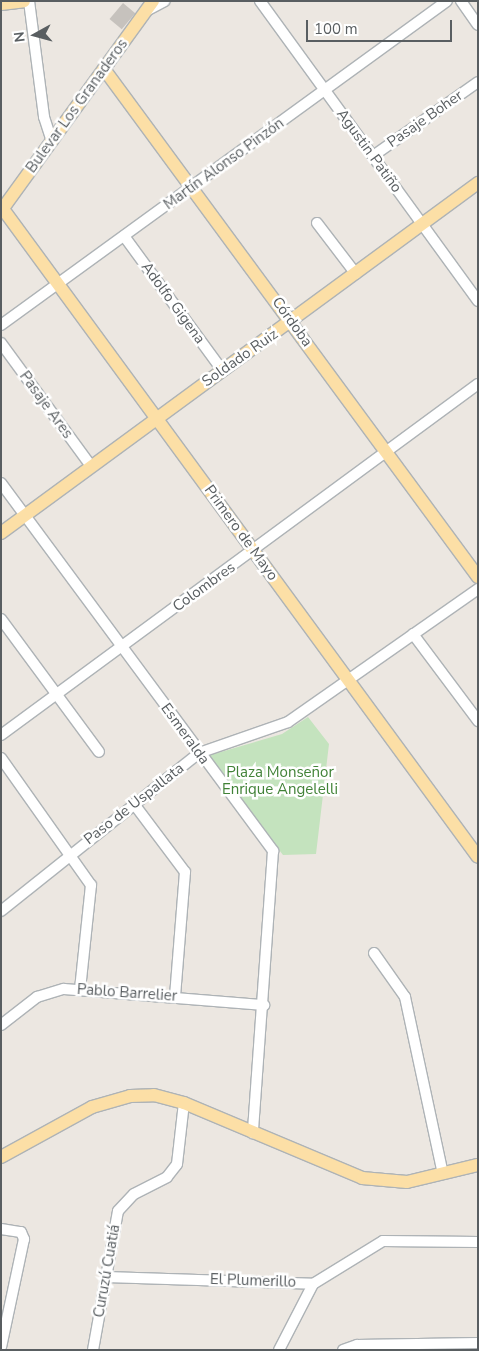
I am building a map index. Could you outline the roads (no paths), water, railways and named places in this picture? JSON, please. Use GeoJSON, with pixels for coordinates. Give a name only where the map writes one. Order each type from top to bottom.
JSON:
{"type":"FeatureCollection","features":[{"type":"Feature","properties":{"kind":"main road"},"geometry":{"type":"LineString","coordinates":[[1,4],[24,1]]}},
{"type":"Feature","properties":{"kind":"main road","name":"Bulevar Los Granaderos"},"geometry":{"type":"LineString","coordinates":[[3,207],[150,6]]}},
{"type":"Feature","properties":{"kind":"main road","name":"Córdoba"},"geometry":{"type":"LineString","coordinates":[[104,69],[292,321],[478,577]]}},
{"type":"Feature","properties":{"kind":"main road","name":"Soldado Ruiz"},"geometry":{"type":"LineString","coordinates":[[1,532],[292,321],[478,183]]}},
{"type":"Feature","properties":{"kind":"main road","name":"Primero de Mayo"},"geometry":{"type":"LineString","coordinates":[[3,207],[478,857]]}},
{"type":"Feature","properties":{"kind":"main road"},"geometry":{"type":"LineString","coordinates":[[1,1157],[113,1099],[154,1095],[184,1103],[362,1178],[399,1182],[478,1166]]}},
{"type":"Feature","properties":{"kind":"street"},"geometry":{"type":"LineString","coordinates":[[30,1],[44,117],[52,141]]}},
{"type":"Feature","properties":{"kind":"street"},"geometry":{"type":"LineString","coordinates":[[150,6],[164,1]]}},
{"type":"Feature","properties":{"kind":"street","name":"Agustin Patiño"},"geometry":{"type":"LineString","coordinates":[[260,1],[478,301]]}},
{"type":"Feature","properties":{"kind":"street","name":"Martín Alonso Pinzón"},"geometry":{"type":"LineString","coordinates":[[1,325],[447,1]]}},
{"type":"Feature","properties":{"kind":"street"},"geometry":{"type":"LineString","coordinates":[[461,1],[478,25]]}},
{"type":"Feature","properties":{"kind":"street","name":"Pasaje Boher"},"geometry":{"type":"LineString","coordinates":[[373,156],[478,82]]}},
{"type":"Feature","properties":{"kind":"street"},"geometry":{"type":"LineString","coordinates":[[317,223],[356,274]]}},
{"type":"Feature","properties":{"kind":"street","name":"Adolfo Gigena"},"geometry":{"type":"LineString","coordinates":[[124,236],[222,370]]}},
{"type":"Feature","properties":{"kind":"street","name":"Pasaje Ares"},"geometry":{"type":"LineString","coordinates":[[1,343],[91,466]]}},
{"type":"Feature","properties":{"kind":"street","name":"Colombres"},"geometry":{"type":"LineString","coordinates":[[1,735],[388,454],[478,384]]}},
{"type":"Feature","properties":{"kind":"street","name":"Esmeralda"},"geometry":{"type":"LineString","coordinates":[[1,482],[199,754],[273,851],[264,1005],[253,1133]]}},
{"type":"Feature","properties":{"kind":"street","name":"Paso de Uspallata"},"geometry":{"type":"LineString","coordinates":[[1,911],[199,754],[280,726],[349,680],[478,588]]}},
{"type":"Feature","properties":{"kind":"street"},"geometry":{"type":"LineString","coordinates":[[1,619],[99,752]]}},
{"type":"Feature","properties":{"kind":"street"},"geometry":{"type":"LineString","coordinates":[[413,634],[478,721]]}},
{"type":"Feature","properties":{"kind":"street"},"geometry":{"type":"LineString","coordinates":[[1,758],[71,854],[91,885],[80,989]]}},
{"type":"Feature","properties":{"kind":"street"},"geometry":{"type":"LineString","coordinates":[[134,804],[185,872],[174,997]]}},
{"type":"Feature","properties":{"kind":"street"},"geometry":{"type":"LineString","coordinates":[[374,953],[405,997],[443,1174]]}},
{"type":"Feature","properties":{"kind":"street","name":"Pablo Barrelier"},"geometry":{"type":"LineString","coordinates":[[1,1026],[37,997],[80,989],[264,1005]]}},
{"type":"Feature","properties":{"kind":"street","name":"Curuzú Cuatiá"},"geometry":{"type":"LineString","coordinates":[[93,1350],[118,1211],[134,1194],[167,1177],[177,1164],[184,1103]]}},
{"type":"Feature","properties":{"kind":"street"},"geometry":{"type":"LineString","coordinates":[[1,1229],[21,1232],[24,1239],[1,1347]]}},
{"type":"Feature","properties":{"kind":"street","name":"El Plumerillo"},"geometry":{"type":"LineString","coordinates":[[106,1277],[313,1284],[382,1241],[478,1242]]}},
{"type":"Feature","properties":{"kind":"street"},"geometry":{"type":"LineString","coordinates":[[279,1350],[313,1284]]}},
{"type":"Feature","properties":{"kind":"street"},"geometry":{"type":"LineString","coordinates":[[343,1350],[478,1343]]}},
{"type":"Feature","properties":{"kind":"park label","name":"Plaza Monseñor Enrique Angelelli"},"geometry":{"type":"Point","coordinates":[280,780]}}]}
